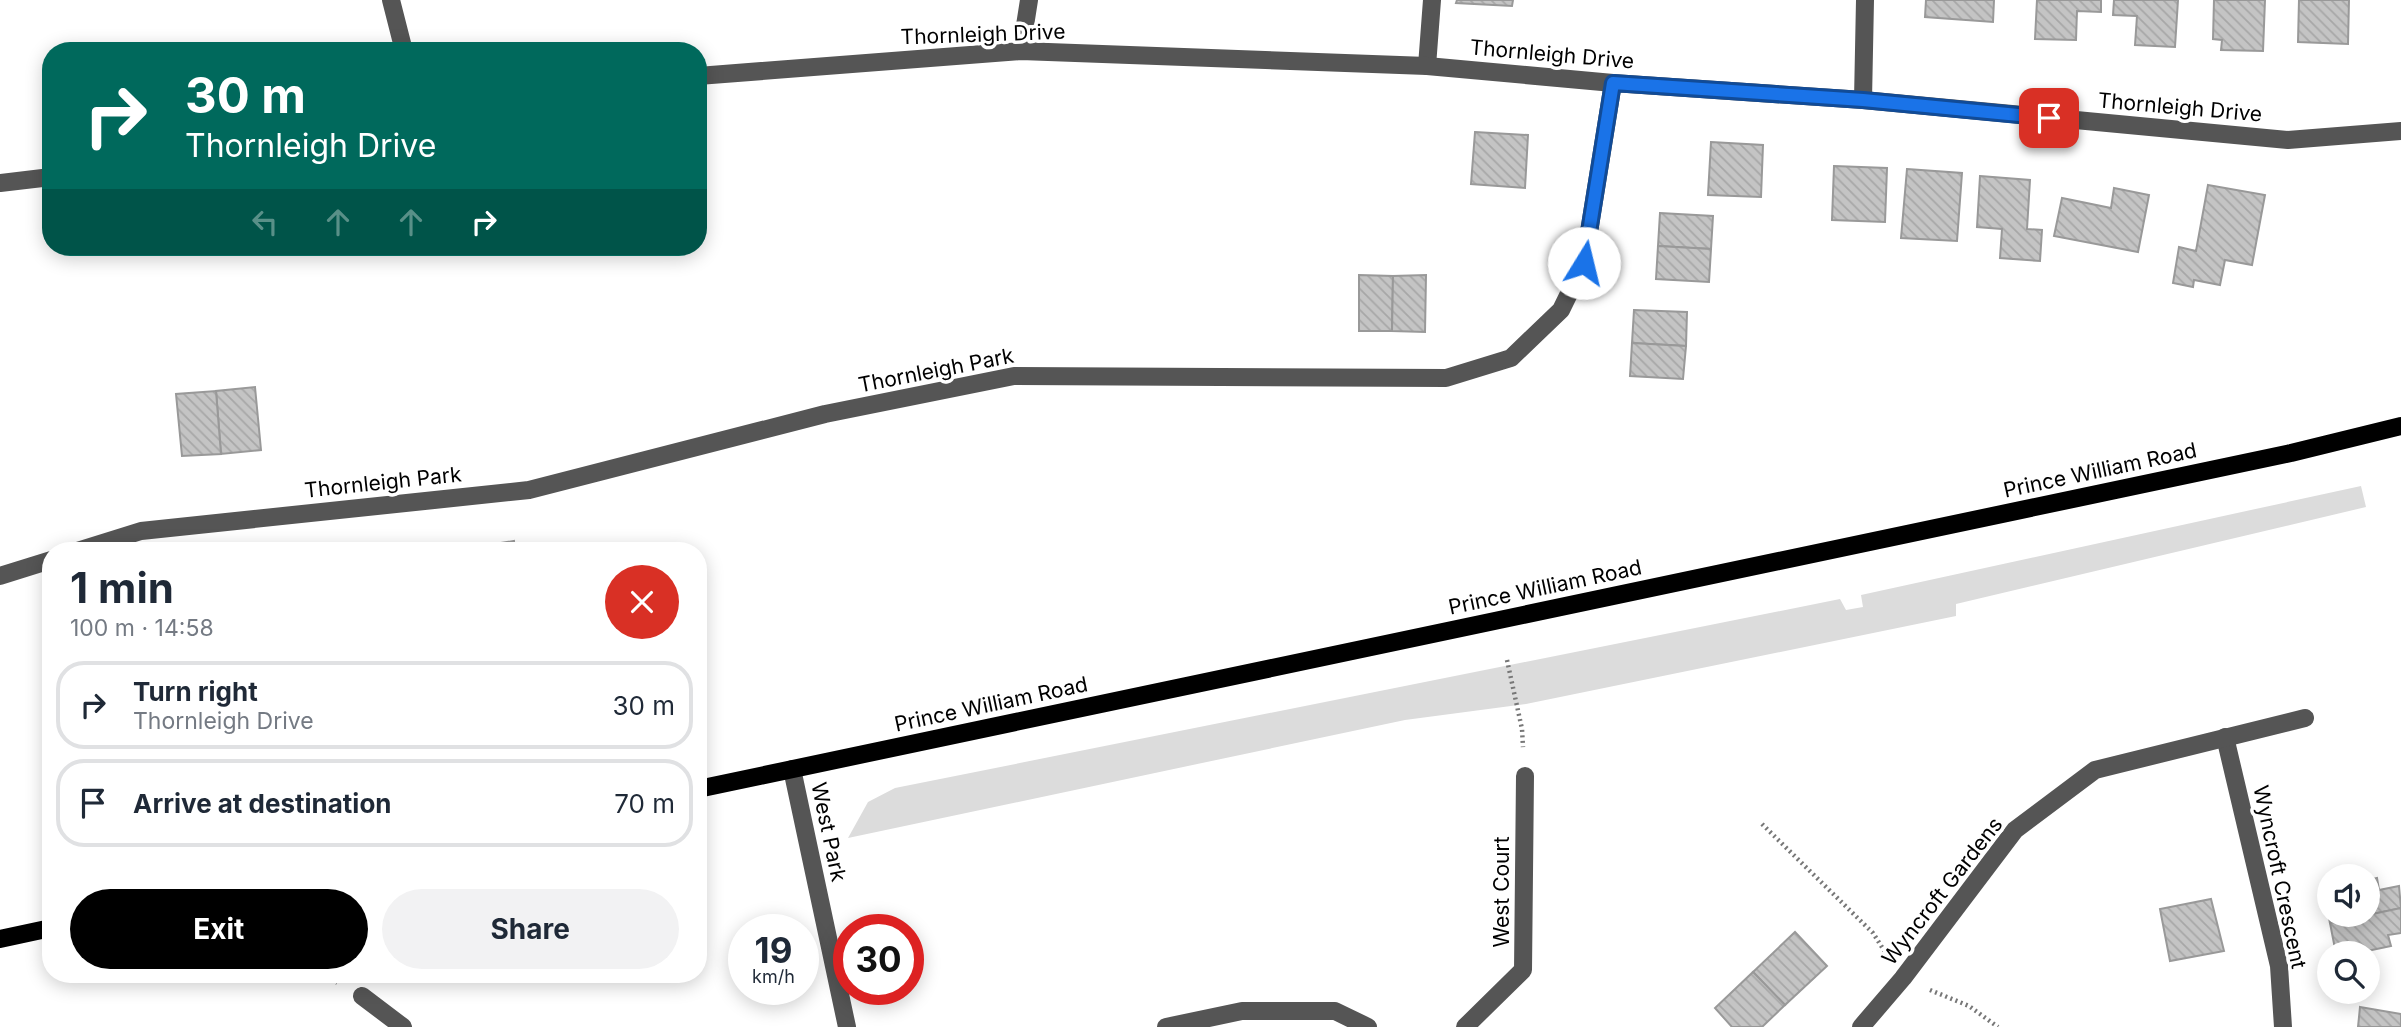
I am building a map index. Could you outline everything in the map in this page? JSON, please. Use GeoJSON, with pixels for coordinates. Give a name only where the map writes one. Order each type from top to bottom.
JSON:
{"type":"FeatureCollection","features":[{"type":"Feature","properties":{"kind":"main road","name":"Prince William Road"},"geometry":{"type":"LineString","coordinates":[[707,787],[2291,453],[2401,426]]}},
{"type":"Feature","properties":{"kind":"main road"},"geometry":{"type":"LineString","coordinates":[[0,939],[42,930]]}},
{"type":"Feature","properties":{"kind":"street"},"geometry":{"type":"LineString","coordinates":[[391,0],[402,42]]}},
{"type":"Feature","properties":{"kind":"street"},"geometry":{"type":"LineString","coordinates":[[1021,51],[1029,0]]}},
{"type":"Feature","properties":{"kind":"street"},"geometry":{"type":"LineString","coordinates":[[1427,66],[1432,0]]}},
{"type":"Feature","properties":{"kind":"street"},"geometry":{"type":"LineString","coordinates":[[1863,100],[1865,0]]}},
{"type":"Feature","properties":{"kind":"street","name":"Thornleigh Drive"},"geometry":{"type":"LineString","coordinates":[[707,75],[1021,51],[1427,66],[1613,83],[1863,100],[2288,140],[2401,131]]}},
{"type":"Feature","properties":{"kind":"street","name":"Thornleigh Park"},"geometry":{"type":"LineString","coordinates":[[106,542],[141,531],[529,490],[825,414],[1014,376],[1446,377],[1498,362],[1511,358],[1561,310],[1584,263],[1613,83]]}},
{"type":"Feature","properties":{"kind":"street"},"geometry":{"type":"LineString","coordinates":[[0,183],[42,178]]}},
{"type":"Feature","properties":{"kind":"street"},"geometry":{"type":"LineString","coordinates":[[0,576],[42,563]]}},
{"type":"Feature","properties":{"kind":"street","name":"Wyncroft Gardens"},"geometry":{"type":"LineString","coordinates":[[1861,1027],[1903,978],[2015,831],[2095,770],[2305,718]]}},
{"type":"Feature","properties":{"kind":"street","name":"Wyncroft Crescent"},"geometry":{"type":"LineString","coordinates":[[2225,737],[2279,966],[2283,1027]]}},
{"type":"Feature","properties":{"kind":"street","name":"West Park"},"geometry":{"type":"LineString","coordinates":[[792,769],[847,1027]]}},
{"type":"Feature","properties":{"kind":"street","name":"West Court"},"geometry":{"type":"LineString","coordinates":[[1465,1027],[1523,971],[1525,775]]}},
{"type":"Feature","properties":{"kind":"street"},"geometry":{"type":"LineString","coordinates":[[362,996],[403,1027]]}},
{"type":"Feature","properties":{"kind":"street"},"geometry":{"type":"LineString","coordinates":[[1166,1027],[1242,1011],[1335,1011],[1368,1027]]}},
{"type":"Feature","properties":{"kind":"path"},"geometry":{"type":"LineString","coordinates":[[1507,660],[1522,729],[1525,775]]}},
{"type":"Feature","properties":{"kind":"path"},"geometry":{"type":"LineString","coordinates":[[1762,824],[1873,933],[1903,978],[1969,1006],[1998,1027]]}},
{"type":"Feature","properties":{"kind":"shaded area"},"geometry":{"type":"Polygon","coordinates":[[[2361,486],[2366,507],[1956,604],[1956,616],[1526,704],[1405,720],[848,838],[868,802],[895,788],[1840,599],[1846,610],[1863,607],[1861,595],[2361,486]]]}},
{"type":"Feature","properties":{"kind":"building"},"geometry":{"type":"Polygon","coordinates":[[[1457,0],[1513,0],[1512,6],[1456,3],[1457,0]]]}},
{"type":"Feature","properties":{"kind":"building"},"geometry":{"type":"Polygon","coordinates":[[[1926,0],[1994,0],[1993,22],[1925,17],[1926,0]]]}},
{"type":"Feature","properties":{"kind":"building"},"geometry":{"type":"Polygon","coordinates":[[[2037,0],[2101,0],[2101,12],[2077,11],[2076,40],[2035,39],[2037,0]]]}},
{"type":"Feature","properties":{"kind":"building"},"geometry":{"type":"Polygon","coordinates":[[[2114,0],[2178,0],[2175,47],[2135,45],[2137,16],[2113,15],[2114,0]]]}},
{"type":"Feature","properties":{"kind":"building"},"geometry":{"type":"Polygon","coordinates":[[[2214,0],[2265,0],[2263,51],[2221,50],[2222,40],[2213,39],[2214,0]]]}},
{"type":"Feature","properties":{"kind":"building"},"geometry":{"type":"Polygon","coordinates":[[[2299,0],[2349,0],[2348,44],[2298,42],[2299,0]]]}},
{"type":"Feature","properties":{"kind":"building"},"geometry":{"type":"Polygon","coordinates":[[[1475,132],[1528,135],[1525,188],[1471,184],[1475,132]]]}},
{"type":"Feature","properties":{"kind":"building"},"geometry":{"type":"Polygon","coordinates":[[[1711,142],[1763,145],[1761,197],[1708,195],[1711,142]]]}},
{"type":"Feature","properties":{"kind":"building"},"geometry":{"type":"Polygon","coordinates":[[[1834,166],[1887,168],[1885,222],[1832,220],[1834,166]]]}},
{"type":"Feature","properties":{"kind":"building"},"geometry":{"type":"Polygon","coordinates":[[[1907,169],[1962,173],[1957,241],[1901,238],[1907,169]]]}},
{"type":"Feature","properties":{"kind":"building"},"geometry":{"type":"Polygon","coordinates":[[[1980,176],[2030,180],[2027,229],[2042,230],[2040,261],[2000,258],[2002,229],[1977,227],[1980,176]]]}},
{"type":"Feature","properties":{"kind":"building"},"geometry":{"type":"Polygon","coordinates":[[[2208,185],[2265,195],[2252,265],[2225,260],[2220,285],[2194,280],[2193,287],[2173,283],[2179,247],[2196,251],[2208,185]]]}},
{"type":"Feature","properties":{"kind":"building"},"geometry":{"type":"Polygon","coordinates":[[[2114,188],[2149,195],[2138,252],[2054,236],[2062,198],[2111,208],[2114,188]]]}},
{"type":"Feature","properties":{"kind":"building"},"geometry":{"type":"Polygon","coordinates":[[[1660,213],[1713,216],[1711,249],[1658,246],[1660,213]]]}},
{"type":"Feature","properties":{"kind":"building"},"geometry":{"type":"Polygon","coordinates":[[[1658,246],[1711,249],[1709,282],[1656,279],[1658,246]]]}},
{"type":"Feature","properties":{"kind":"building"},"geometry":{"type":"Polygon","coordinates":[[[1359,275],[1393,276],[1392,331],[1359,331],[1359,275]]]}},
{"type":"Feature","properties":{"kind":"building"},"geometry":{"type":"Polygon","coordinates":[[[1426,275],[1425,332],[1392,331],[1393,276],[1426,275]]]}},
{"type":"Feature","properties":{"kind":"building"},"geometry":{"type":"Polygon","coordinates":[[[1634,310],[1687,312],[1686,346],[1632,343],[1634,310]]]}},
{"type":"Feature","properties":{"kind":"building"},"geometry":{"type":"Polygon","coordinates":[[[1632,343],[1686,346],[1683,379],[1630,376],[1632,343]]]}},
{"type":"Feature","properties":{"kind":"building"},"geometry":{"type":"Polygon","coordinates":[[[255,387],[261,450],[221,454],[216,391],[255,387]]]}},
{"type":"Feature","properties":{"kind":"building"},"geometry":{"type":"Polygon","coordinates":[[[216,391],[221,454],[182,456],[176,394],[216,391]]]}},
{"type":"Feature","properties":{"kind":"building"},"geometry":{"type":"Polygon","coordinates":[[[2399,886],[2401,908],[2380,912],[2380,890],[2399,886]]]}},
{"type":"Feature","properties":{"kind":"building"},"geometry":{"type":"Polygon","coordinates":[[[2211,899],[2224,951],[2170,961],[2160,909],[2211,899]]]}},
{"type":"Feature","properties":{"kind":"building"},"geometry":{"type":"Polygon","coordinates":[[[2401,908],[2401,933],[2388,935],[2391,946],[2380,948],[2380,941],[2333,941],[2331,927],[2380,927],[2380,912],[2401,908]]]}},
{"type":"Feature","properties":{"kind":"building"},"geometry":{"type":"Polygon","coordinates":[[[1795,932],[1827,966],[1785,1005],[1753,972],[1795,932]]]}},
{"type":"Feature","properties":{"kind":"building"},"geometry":{"type":"Polygon","coordinates":[[[1753,972],[1785,1005],[1762,1027],[1732,1027],[1715,1008],[1753,972]]]}},
{"type":"Feature","properties":{"kind":"building"},"geometry":{"type":"Polygon","coordinates":[[[2360,1007],[2401,1014],[2401,1027],[2358,1027],[2360,1007]]]}},
{"type":"Feature","properties":{"kind":"route"},"geometry":{"type":"LineString","coordinates":[[1584,263],[1613,83],[1863,100],[2049,118]]}}]}
